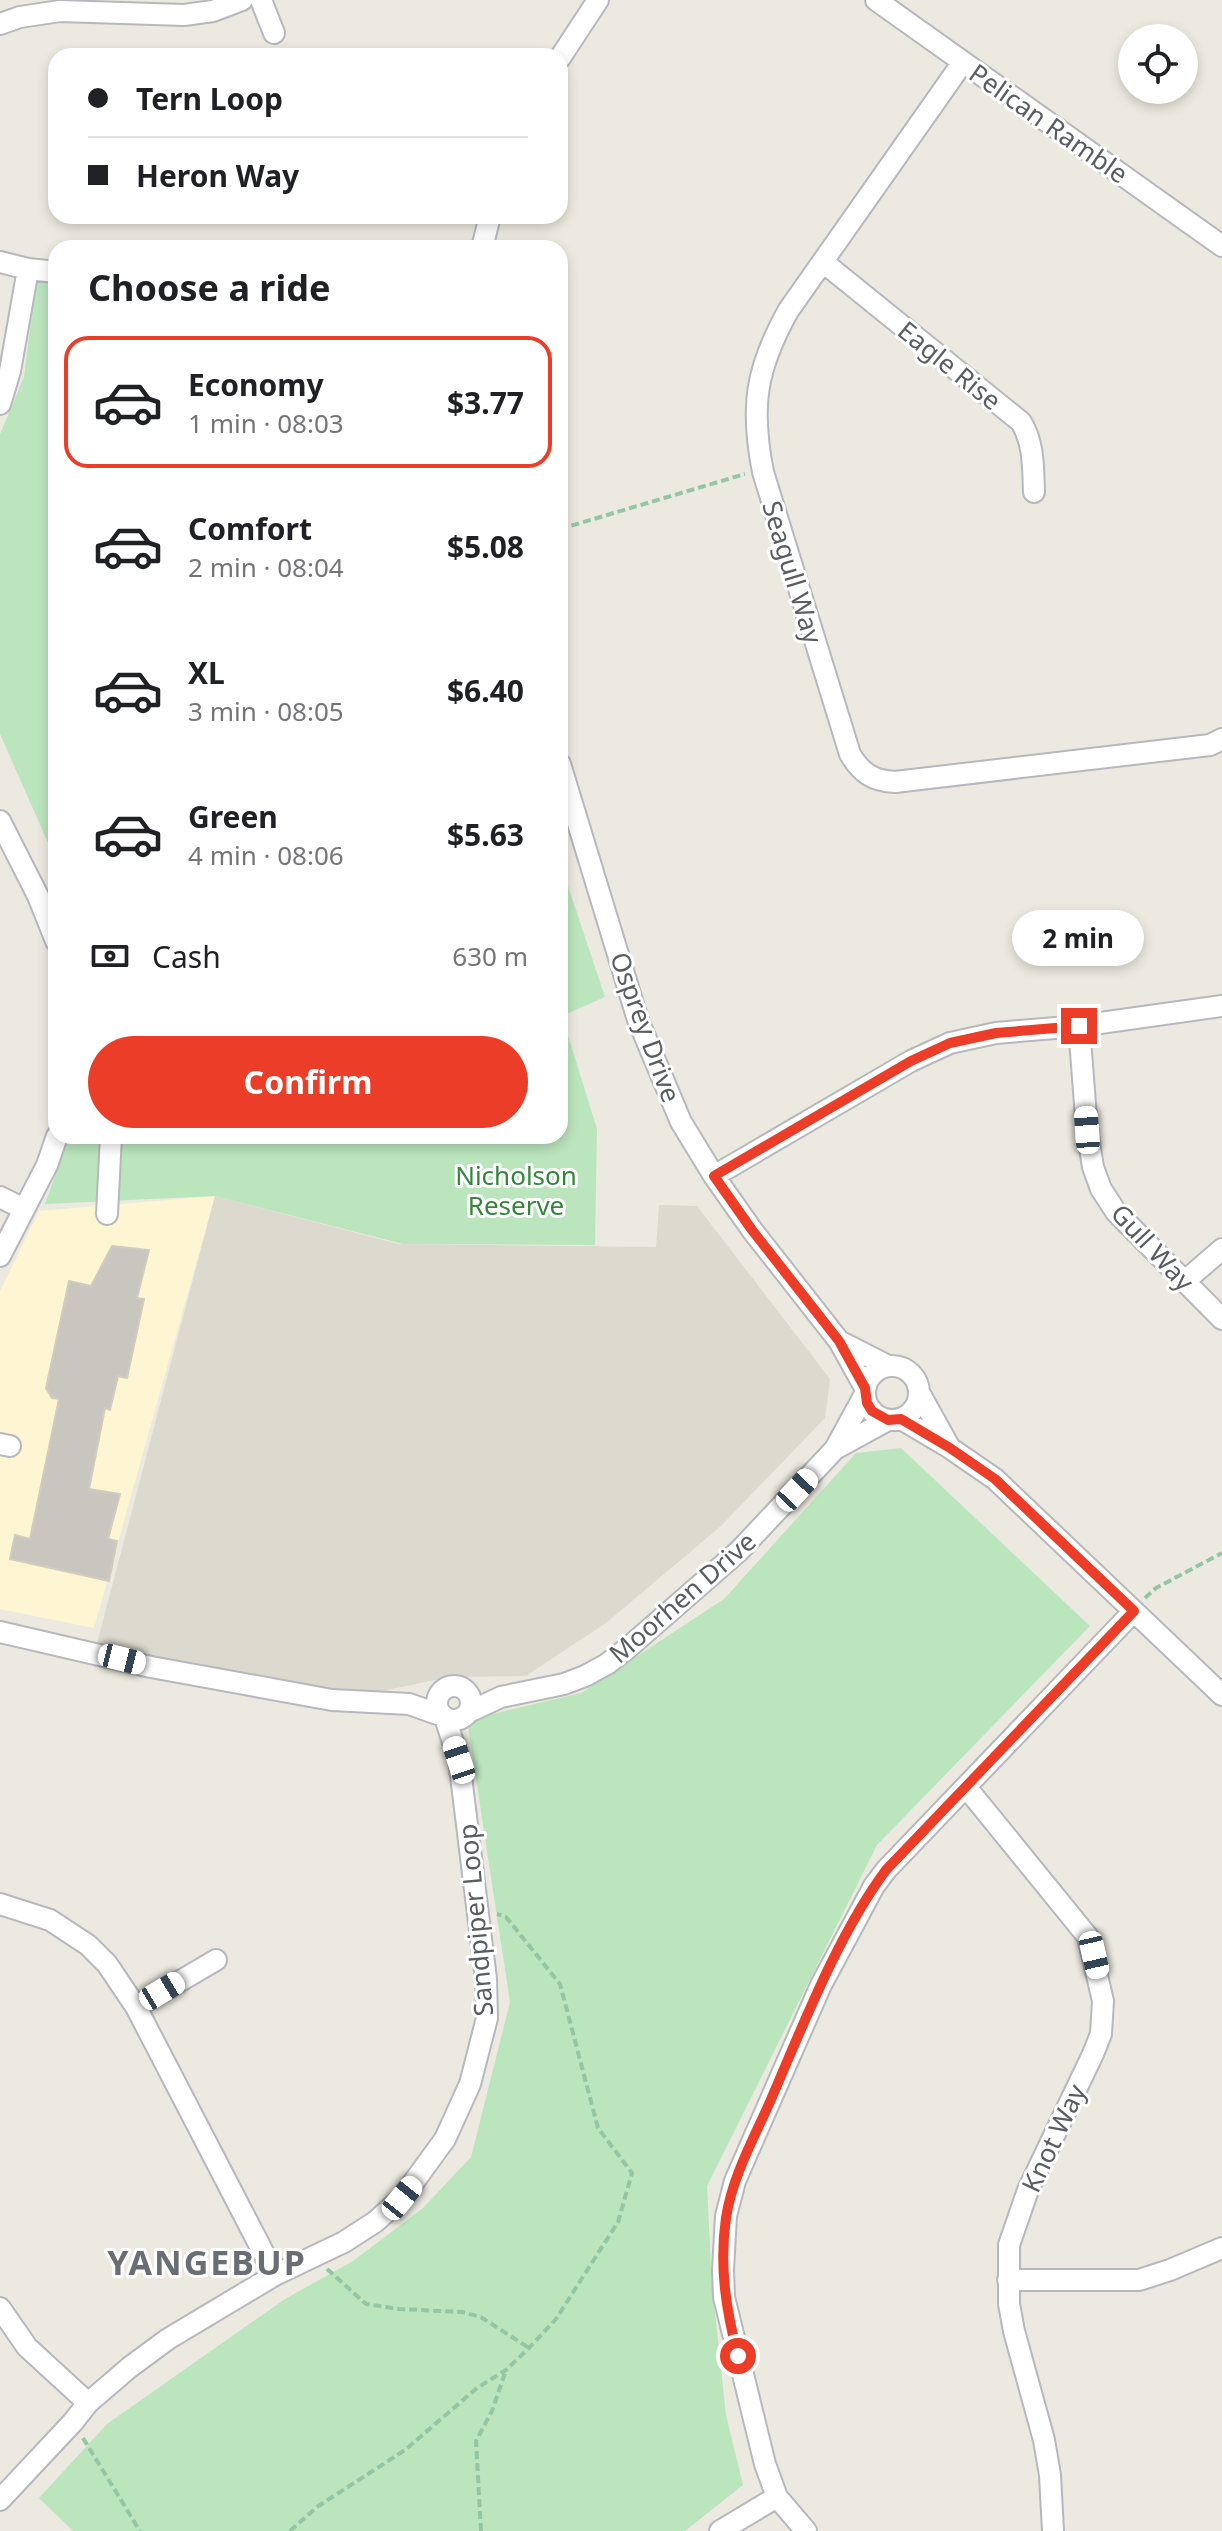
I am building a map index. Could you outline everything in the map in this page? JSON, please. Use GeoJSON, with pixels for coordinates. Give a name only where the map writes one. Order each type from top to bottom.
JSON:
{"type":"FeatureCollection","features":[{"type":"Feature","properties":{"kind":"street"},"geometry":{"type":"LineString","coordinates":[[0,24],[20,17],[109,6],[184,15],[213,11],[242,0]]}},
{"type":"Feature","properties":{"kind":"street"},"geometry":{"type":"LineString","coordinates":[[261,0],[274,33]]}},
{"type":"Feature","properties":{"kind":"street"},"geometry":{"type":"LineString","coordinates":[[567,48],[598,0]]}},
{"type":"Feature","properties":{"kind":"street","name":"Pelican Ramble"},"geometry":{"type":"LineString","coordinates":[[876,0],[1222,246]]}},
{"type":"Feature","properties":{"kind":"street","name":"Seagull Way"},"geometry":{"type":"LineString","coordinates":[[963,62],[788,311],[771,342],[760,373],[756,437],[763,472],[850,754],[857,767],[868,776],[895,782],[1210,745],[1222,739]]}},
{"type":"Feature","properties":{"kind":"street"},"geometry":{"type":"LineString","coordinates":[[0,262],[48,271]]}},
{"type":"Feature","properties":{"kind":"street","name":"Eagle Rise"},"geometry":{"type":"LineString","coordinates":[[823,262],[1021,422],[1032,448],[1034,492]]}},
{"type":"Feature","properties":{"kind":"street"},"geometry":{"type":"LineString","coordinates":[[0,404],[10,371],[28,269]]}},
{"type":"Feature","properties":{"kind":"street","name":"Osprey Drive"},"geometry":{"type":"LineString","coordinates":[[568,790],[638,1020],[681,1122],[752,1230],[839,1341],[865,1391]]}},
{"type":"Feature","properties":{"kind":"street"},"geometry":{"type":"LineString","coordinates":[[0,821],[48,921]]}},
{"type":"Feature","properties":{"kind":"street"},"geometry":{"type":"LineString","coordinates":[[714,1176],[911,1061],[950,1043],[996,1033],[1079,1026],[1222,1006]]}},
{"type":"Feature","properties":{"kind":"street","name":"Gull Way"},"geometry":{"type":"LineString","coordinates":[[1079,1026],[1087,1130],[1093,1167],[1101,1189],[1116,1212],[1222,1319]]}},
{"type":"Feature","properties":{"kind":"street"},"geometry":{"type":"LineString","coordinates":[[0,1256],[47,1165],[54,1144]]}},
{"type":"Feature","properties":{"kind":"street"},"geometry":{"type":"LineString","coordinates":[[107,1214],[111,1144]]}},
{"type":"Feature","properties":{"kind":"street"},"geometry":{"type":"LineString","coordinates":[[0,1197],[24,1209]]}},
{"type":"Feature","properties":{"kind":"street"},"geometry":{"type":"LineString","coordinates":[[1185,1281],[1222,1249]]}},
{"type":"Feature","properties":{"kind":"street","name":"Osprey Drive"},"geometry":{"type":"LineString","coordinates":[[839,1341],[888,1366]]}},
{"type":"Feature","properties":{"kind":"street"},"geometry":{"type":"LineString","coordinates":[[950,1448],[911,1373],[904,1368],[888,1366],[873,1374],[865,1391],[872,1411],[950,1448],[995,1479],[1222,1695]]}},
{"type":"Feature","properties":{"kind":"street","name":"Moorhen Drive"},"geometry":{"type":"LineString","coordinates":[[458,1711],[501,1697],[564,1684],[607,1664],[670,1614],[739,1551],[835,1449],[865,1391]]}},
{"type":"Feature","properties":{"kind":"street"},"geometry":{"type":"LineString","coordinates":[[894,1420],[914,1410],[920,1394]]}},
{"type":"Feature","properties":{"kind":"street","name":"Moorhen Drive"},"geometry":{"type":"LineString","coordinates":[[835,1449],[894,1420]]}},
{"type":"Feature","properties":{"kind":"street"},"geometry":{"type":"LineString","coordinates":[[806,2531],[777,2497],[765,2464],[724,2297],[725,2230],[732,2193],[821,1985],[874,1886],[1134,1611]]}},
{"type":"Feature","properties":{"kind":"street"},"geometry":{"type":"LineString","coordinates":[[0,1632],[151,1667],[293,1694],[365,1704],[409,1704],[458,1711],[458,1686],[450,1686],[409,1704]]}},
{"type":"Feature","properties":{"kind":"street","name":"Sandpiper Loop"},"geometry":{"type":"LineString","coordinates":[[0,2500],[88,2403],[168,2339],[275,2275],[314,2258],[375,2222],[402,2198],[438,2149],[460,2109],[475,2069],[487,2018],[486,1979],[459,1760],[458,1711],[436,1705],[439,1693]]}},
{"type":"Feature","properties":{"kind":"street","name":"Knot Way"},"geometry":{"type":"LineString","coordinates":[[966,1787],[1088,1937],[1103,2001],[1101,2034],[1018,2216],[1009,2245],[1008,2280],[1014,2331],[1044,2440],[1050,2475],[1053,2531]]}},
{"type":"Feature","properties":{"kind":"street"},"geometry":{"type":"LineString","coordinates":[[0,1904],[50,1920],[71,1932],[107,1964],[136,2007],[275,2275]]}},
{"type":"Feature","properties":{"kind":"street"},"geometry":{"type":"LineString","coordinates":[[136,2007],[216,1960]]}},
{"type":"Feature","properties":{"kind":"street"},"geometry":{"type":"LineString","coordinates":[[1008,2280],[1139,2280],[1222,2248]]}},
{"type":"Feature","properties":{"kind":"street"},"geometry":{"type":"LineString","coordinates":[[0,2308],[27,2347],[88,2403]]}},
{"type":"Feature","properties":{"kind":"street"},"geometry":{"type":"LineString","coordinates":[[720,2531],[777,2497]]}},
{"type":"Feature","properties":{"kind":"path"},"geometry":{"type":"LineString","coordinates":[[568,527],[747,473],[763,472]]}},
{"type":"Feature","properties":{"kind":"path"},"geometry":{"type":"LineString","coordinates":[[1134,1611],[1156,1588],[1222,1553]]}},
{"type":"Feature","properties":{"kind":"path"},"geometry":{"type":"LineString","coordinates":[[290,2531],[317,2507],[405,2450],[477,2388],[506,2370],[556,2319],[618,2222],[632,2173],[598,2128],[560,1984],[506,1917],[498,1914],[478,1917]]}},
{"type":"Feature","properties":{"kind":"path"},"geometry":{"type":"LineString","coordinates":[[314,2258],[366,2304],[462,2312],[481,2317],[529,2348]]}},
{"type":"Feature","properties":{"kind":"path"},"geometry":{"type":"LineString","coordinates":[[481,2531],[476,2441],[492,2411],[506,2370]]}},
{"type":"Feature","properties":{"kind":"path"},"geometry":{"type":"LineString","coordinates":[[73,2422],[140,2531]]}},
{"type":"Feature","properties":{"kind":"shaded area"},"geometry":{"type":"Polygon","coordinates":[[[215,1196],[94,1628],[0,1609],[0,1291],[39,1211],[215,1196]]]}},
{"type":"Feature","properties":{"kind":"shaded area"},"geometry":{"type":"Polygon","coordinates":[[[215,1196],[399,1244],[656,1247],[659,1205],[697,1206],[830,1379],[825,1418],[721,1526],[606,1623],[526,1676],[450,1677],[372,1693],[296,1688],[96,1647],[215,1196]]]}},
{"type":"Feature","properties":{"kind":"green space"},"geometry":{"type":"Polygon","coordinates":[[[36,281],[48,283],[48,843],[0,734],[0,434],[24,377],[36,281]]]}},
{"type":"Feature","properties":{"kind":"green space","name":"Nicholson Reserve"},"geometry":{"type":"Polygon","coordinates":[[[568,886],[605,997],[568,1013],[568,886]]]}},
{"type":"Feature","properties":{"kind":"green space","name":"Nicholson Reserve"},"geometry":{"type":"Polygon","coordinates":[[[568,1035],[597,1129],[595,1245],[403,1244],[215,1196],[45,1204],[66,1144],[568,1144],[568,1035]]]}},
{"type":"Feature","properties":{"kind":"green space"},"geometry":{"type":"Polygon","coordinates":[[[901,1448],[1090,1626],[877,1845],[707,2186],[712,2285],[726,2415],[743,2485],[685,2531],[73,2531],[39,2498],[107,2424],[285,2299],[353,2261],[423,2208],[471,2157],[510,2002],[467,1720],[581,1693],[724,1599],[856,1453],[901,1448]]]}},
{"type":"Feature","properties":{"kind":"building"},"geometry":{"type":"Polygon","coordinates":[[[112,1246],[149,1250],[137,1298],[144,1299],[127,1378],[118,1376],[110,1410],[105,1408],[89,1489],[120,1494],[108,1539],[117,1541],[109,1581],[10,1559],[15,1535],[30,1539],[59,1399],[52,1398],[46,1388],[69,1281],[91,1286],[112,1246]]]}},
{"type":"Feature","properties":{"kind":"district","name":"YANGEBUP"},"geometry":{"type":"Point","coordinates":[207,2262]}},
{"type":"Feature","properties":{"kind":"route"},"geometry":{"type":"LineString","coordinates":[[738,2356],[724,2297],[726,2216],[735,2181],[821,1985],[874,1886],[886,1870],[1134,1611],[995,1479],[901,1419],[888,1420],[872,1411],[867,1403],[865,1388],[839,1341],[714,1176],[911,1061],[950,1043],[996,1033],[1079,1026]]}}]}
